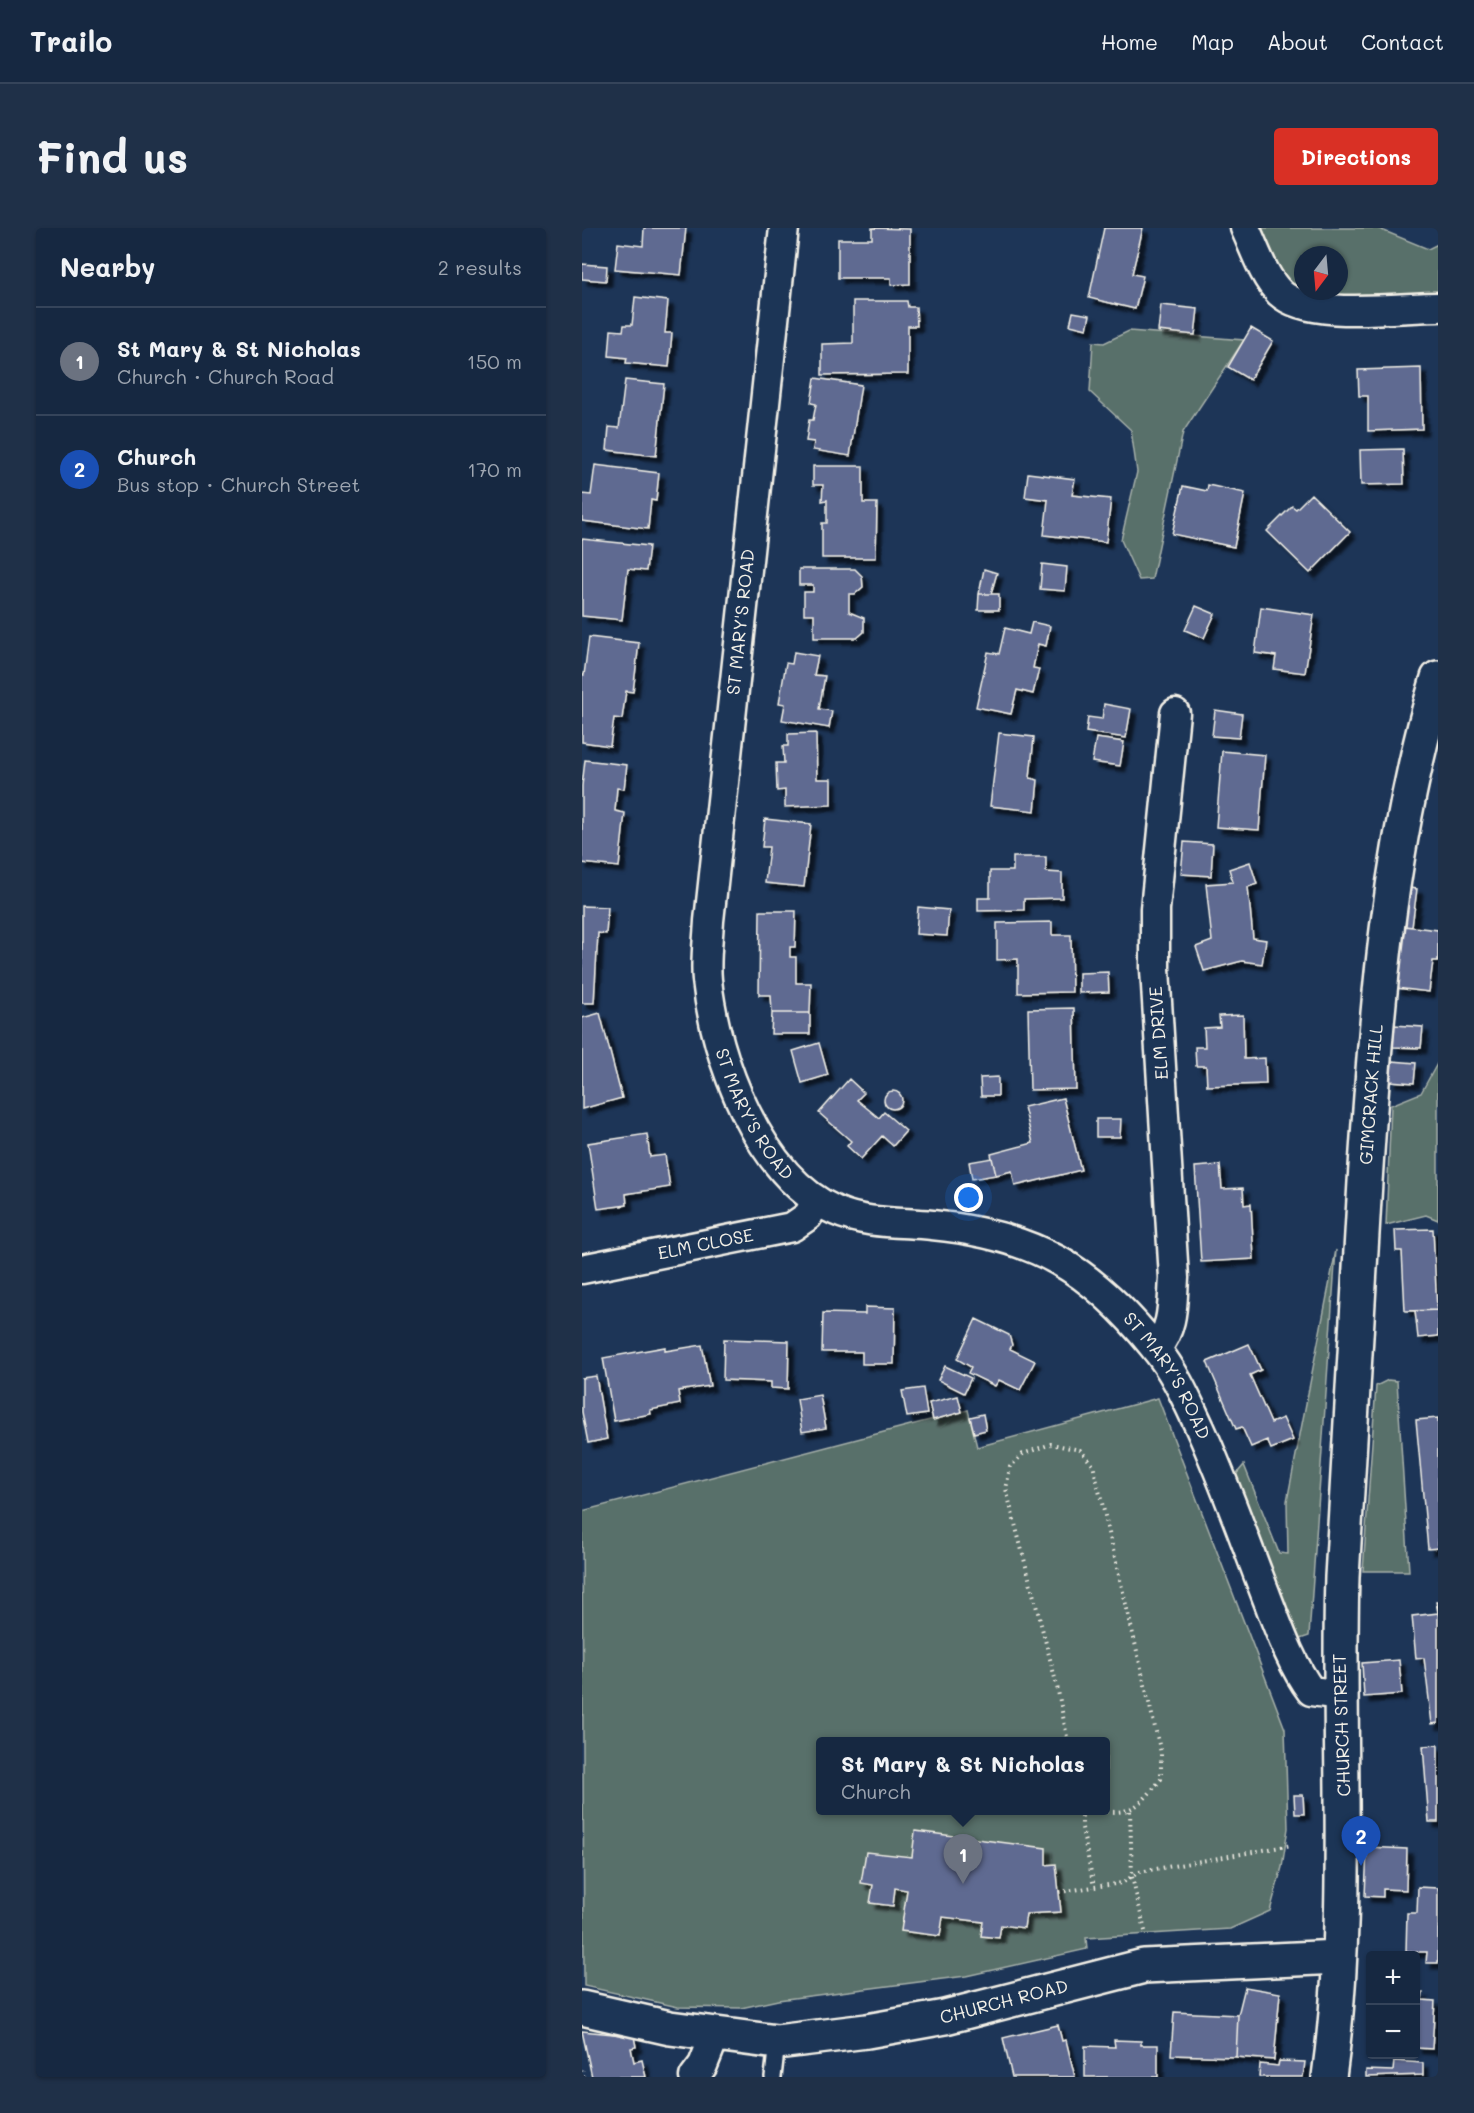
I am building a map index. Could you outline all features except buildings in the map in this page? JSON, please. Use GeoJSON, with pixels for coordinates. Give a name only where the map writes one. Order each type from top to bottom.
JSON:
{"type":"FeatureCollection","features":[{"type":"Feature","properties":{"kind":"main road","name":"GIMCRACK HILL"},"geometry":{"type":"LineString","coordinates":[[1346,1516],[1369,1125],[1389,909],[1399,835],[1417,749],[1438,678]]}},
{"type":"Feature","properties":{"kind":"main road","name":"CHURCH STREET"},"geometry":{"type":"LineString","coordinates":[[1329,2077],[1340,1957],[1344,1823],[1341,1623],[1346,1516]]}},
{"type":"Feature","properties":{"kind":"main road","name":"CHURCH ROAD"},"geometry":{"type":"LineString","coordinates":[[582,2008],[715,2035],[777,2042],[867,2031],[945,2018],[1144,1966],[1340,1957]]}},
{"type":"Feature","properties":{"kind":"street","name":"ST MARY'S ROAD"},"geometry":{"type":"LineString","coordinates":[[784,228],[709,921],[707,978],[713,1021],[742,1103],[775,1161],[816,1201],[838,1212],[862,1218],[962,1228],[1027,1244],[1061,1260],[1088,1278],[1121,1308],[1156,1349],[1180,1385],[1209,1448],[1273,1614],[1302,1679],[1311,1691],[1341,1695]]}},
{"type":"Feature","properties":{"kind":"street"},"geometry":{"type":"LineString","coordinates":[[1245,228],[1269,277],[1281,294],[1301,304],[1326,309],[1438,307]]}},
{"type":"Feature","properties":{"kind":"street","name":"ELM DRIVE"},"geometry":{"type":"LineString","coordinates":[[1156,1349],[1167,1336],[1171,1324],[1174,1278],[1155,969],[1155,909],[1175,713]]}},
{"type":"Feature","properties":{"kind":"street","name":"ELM CLOSE"},"geometry":{"type":"LineString","coordinates":[[582,1269],[792,1227],[808,1216],[816,1201]]}},
{"type":"Feature","properties":{"kind":"street"},"geometry":{"type":"LineString","coordinates":[[694,2077],[703,2065],[715,2035]]}},
{"type":"Feature","properties":{"kind":"lane"},"geometry":{"type":"LineString","coordinates":[[773,2077],[777,2042]]}},
{"type":"Feature","properties":{"kind":"path"},"geometry":{"type":"LineString","coordinates":[[1067,1737],[1057,1686],[1006,1489],[1010,1467],[1023,1454],[1051,1444],[1080,1450],[1093,1465],[1161,1753],[1161,1779],[1141,1804],[1130,1811],[1110,1810]]}},
{"type":"Feature","properties":{"kind":"path"},"geometry":{"type":"LineString","coordinates":[[1130,1811],[1132,1877],[1143,1912],[1148,1944]]}},
{"type":"Feature","properties":{"kind":"path"},"geometry":{"type":"LineString","coordinates":[[1082,1815],[1082,1828],[1094,1887]]}},
{"type":"Feature","properties":{"kind":"path"},"geometry":{"type":"LineString","coordinates":[[1059,1892],[1122,1883],[1139,1872],[1292,1845]]}},
{"type":"Feature","properties":{"kind":"path"},"geometry":{"type":"LineString","coordinates":[[582,2070],[584,2077]]}},
{"type":"Feature","properties":{"kind":"green space"},"geometry":{"type":"Polygon","coordinates":[[[1262,228],[1377,228],[1428,249],[1438,244],[1438,298],[1348,298],[1348,246],[1294,246],[1294,288],[1280,275],[1262,228]]]}},
{"type":"Feature","properties":{"kind":"green space"},"geometry":{"type":"Polygon","coordinates":[[[1129,331],[1244,340],[1183,432],[1152,579],[1139,580],[1121,540],[1137,472],[1131,430],[1090,392],[1093,342],[1104,343],[1129,331]]]}},
{"type":"Feature","properties":{"kind":"green space"},"geometry":{"type":"Polygon","coordinates":[[[1438,1062],[1438,1220],[1426,1215],[1386,1225],[1391,1105],[1421,1093],[1438,1062]]]}},
{"type":"Feature","properties":{"kind":"green space"},"geometry":{"type":"Polygon","coordinates":[[[1336,1250],[1309,1636],[1297,1640],[1233,1478],[1244,1465],[1279,1553],[1288,1554],[1287,1501],[1336,1250]]]}},
{"type":"Feature","properties":{"kind":"green space"},"geometry":{"type":"Polygon","coordinates":[[[1388,1380],[1397,1381],[1409,1571],[1363,1571],[1376,1386],[1388,1380]]]}},
{"type":"Feature","properties":{"kind":"green space"},"geometry":{"type":"Polygon","coordinates":[[[1158,1398],[1285,1729],[1288,1828],[1282,1867],[1270,1911],[1230,1929],[1086,1938],[1087,1949],[966,1976],[778,2000],[741,2008],[678,2007],[584,1986],[582,1511],[968,1410],[977,1447],[1158,1398]]]}},
{"type":"Feature","properties":{"kind":"place","name":"Church"},"geometry":{"type":"Point","coordinates":[1361,1866]}},
{"type":"Feature","properties":{"kind":"place","name":"St Mary & St Nicholas"},"geometry":{"type":"Point","coordinates":[963,1884]}}]}
